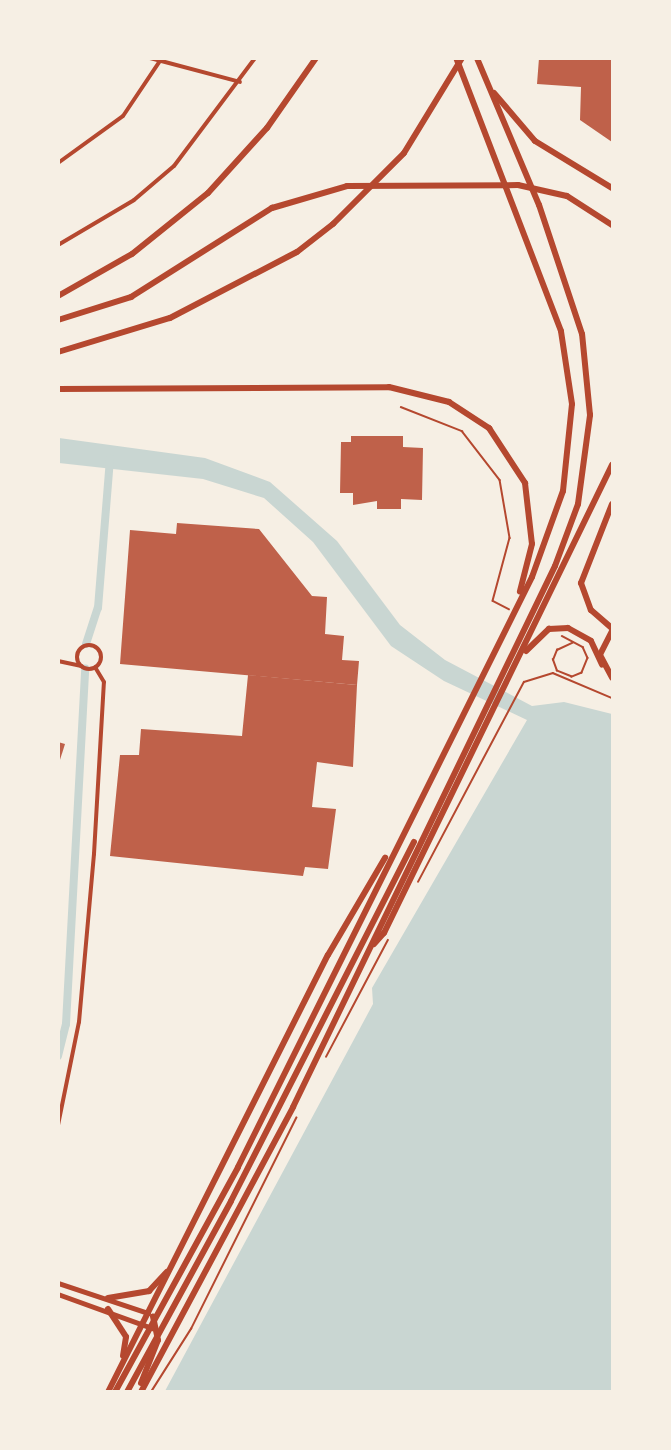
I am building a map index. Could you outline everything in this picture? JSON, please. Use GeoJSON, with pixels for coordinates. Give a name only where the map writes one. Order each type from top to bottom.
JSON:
{"type":"FeatureCollection","features":[{"type":"Feature","properties":{"kind":"main road"},"geometry":{"type":"LineString","coordinates":[[58,297],[132,254],[208,193],[267,128],[316,58]]}},
{"type":"Feature","properties":{"kind":"main road"},"geometry":{"type":"LineString","coordinates":[[115,1392],[238,1167],[519,596],[540,561],[563,491],[571,445],[571,383],[542,273],[456,58]]}},
{"type":"Feature","properties":{"kind":"main road"},"geometry":{"type":"LineString","coordinates":[[58,352],[170,318],[297,252],[366,194],[434,112],[462,58]]}},
{"type":"Feature","properties":{"kind":"main road"},"geometry":{"type":"LineString","coordinates":[[127,1392],[231,1202],[340,981],[478,721],[569,534],[584,479],[590,415],[577,312],[477,58]]}},
{"type":"Feature","properties":{"kind":"main road"},"geometry":{"type":"LineString","coordinates":[[488,85],[534,141],[612,188]]}},
{"type":"Feature","properties":{"kind":"main road"},"geometry":{"type":"LineString","coordinates":[[58,320],[132,297],[272,207],[330,189],[474,183],[547,190],[583,204],[612,225]]}},
{"type":"Feature","properties":{"kind":"main road"},"geometry":{"type":"LineString","coordinates":[[58,389],[389,387],[449,402],[489,428],[525,483],[532,544],[519,596]]}},
{"type":"Feature","properties":{"kind":"main road"},"geometry":{"type":"LineString","coordinates":[[369,949],[384,933],[612,465]]}},
{"type":"Feature","properties":{"kind":"main road"},"geometry":{"type":"LineString","coordinates":[[602,665],[602,645],[612,629],[591,610],[581,583],[612,504]]}},
{"type":"Feature","properties":{"kind":"main road"},"geometry":{"type":"LineString","coordinates":[[520,657],[549,629],[568,628],[591,641],[602,665],[612,678]]}},
{"type":"Feature","properties":{"kind":"main road"},"geometry":{"type":"LineString","coordinates":[[139,1392],[254,1182],[369,949],[433,809]]}},
{"type":"Feature","properties":{"kind":"main road"},"geometry":{"type":"LineString","coordinates":[[108,1392],[142,1323],[185,1247],[362,890],[398,840]]}},
{"type":"Feature","properties":{"kind":"main road"},"geometry":{"type":"LineString","coordinates":[[108,1298],[150,1291],[185,1247]]}},
{"type":"Feature","properties":{"kind":"main road"},"geometry":{"type":"LineString","coordinates":[[108,1308],[126,1337],[115,1379]]}},
{"type":"Feature","properties":{"kind":"main road"},"geometry":{"type":"LineString","coordinates":[[139,1392],[156,1351],[158,1331],[148,1313]]}},
{"type":"Feature","properties":{"kind":"street"},"geometry":{"type":"LineString","coordinates":[[150,58],[240,82]]}},
{"type":"Feature","properties":{"kind":"street"},"geometry":{"type":"LineString","coordinates":[[58,245],[153,186],[190,149],[255,58]]}},
{"type":"Feature","properties":{"kind":"street"},"geometry":{"type":"LineString","coordinates":[[58,163],[123,116],[160,61]]}},
{"type":"Feature","properties":{"kind":"street"},"geometry":{"type":"LineString","coordinates":[[81,666],[77,653],[90,645],[100,654],[95,667]]}},
{"type":"Feature","properties":{"kind":"street"},"geometry":{"type":"LineString","coordinates":[[58,661],[95,667]]}},
{"type":"Feature","properties":{"kind":"street"},"geometry":{"type":"LineString","coordinates":[[58,1125],[79,1023],[94,854],[104,682],[95,667]]}},
{"type":"Feature","properties":{"kind":"street"},"geometry":{"type":"LineString","coordinates":[[58,1283],[148,1313]]}},
{"type":"Feature","properties":{"kind":"street"},"geometry":{"type":"LineString","coordinates":[[58,1294],[108,1308],[170,1337]]}},
{"type":"Feature","properties":{"kind":"path"},"geometry":{"type":"LineString","coordinates":[[401,407],[462,431],[500,480],[510,538],[493,601],[513,611]]}},
{"type":"Feature","properties":{"kind":"path"},"geometry":{"type":"LineString","coordinates":[[552,631],[578,644],[586,652],[586,669],[572,677],[561,675],[553,660],[557,650],[572,643]]}},
{"type":"Feature","properties":{"kind":"path"},"geometry":{"type":"LineString","coordinates":[[412,893],[524,682],[543,672],[612,698]]}},
{"type":"Feature","properties":{"kind":"path"},"geometry":{"type":"LineString","coordinates":[[322,1064],[392,932]]}},
{"type":"Feature","properties":{"kind":"path"},"geometry":{"type":"LineString","coordinates":[[151,1392],[191,1329],[298,1114]]}},
{"type":"Feature","properties":{"kind":"shaded area"},"geometry":{"type":"Polygon","coordinates":[[[59,438],[205,458],[270,482],[337,541],[400,625],[445,660],[532,706],[564,702],[612,714],[612,1391],[165,1391],[373,1004],[372,988],[527,720],[444,681],[391,646],[313,542],[264,498],[203,479],[59,463],[59,438]]]}},
{"type":"Feature","properties":{"kind":"building"},"geometry":{"type":"Polygon","coordinates":[[[539,58],[612,58],[612,142],[580,120],[581,87],[537,84],[539,58]]]}},
{"type":"Feature","properties":{"kind":"building"},"geometry":{"type":"Polygon","coordinates":[[[351,436],[403,436],[403,447],[423,448],[422,500],[401,499],[401,509],[377,509],[377,501],[353,505],[353,493],[340,493],[341,442],[351,442],[351,436]]]}},
{"type":"Feature","properties":{"kind":"building"},"geometry":{"type":"Polygon","coordinates":[[[177,523],[259,529],[312,596],[327,597],[325,634],[344,636],[342,660],[359,661],[357,685],[120,664],[130,530],[176,534],[177,523]]]}},
{"type":"Feature","properties":{"kind":"building"},"geometry":{"type":"Polygon","coordinates":[[[248,675],[357,685],[353,767],[317,762],[312,807],[336,809],[328,869],[305,867],[303,876],[110,856],[120,755],[139,755],[141,729],[242,736],[248,675]]]}},
{"type":"Feature","properties":{"kind":"building"},"geometry":{"type":"Polygon","coordinates":[[[58,742],[65,744],[59,763],[58,762],[58,742]]]}},
{"type":"Feature","properties":{"kind":"waterway"},"geometry":{"type":"LineString","coordinates":[[86,644],[98,608],[110,458]]}},
{"type":"Feature","properties":{"kind":"waterway"},"geometry":{"type":"LineString","coordinates":[[58,1056],[66,1024],[85,669]]}}]}
